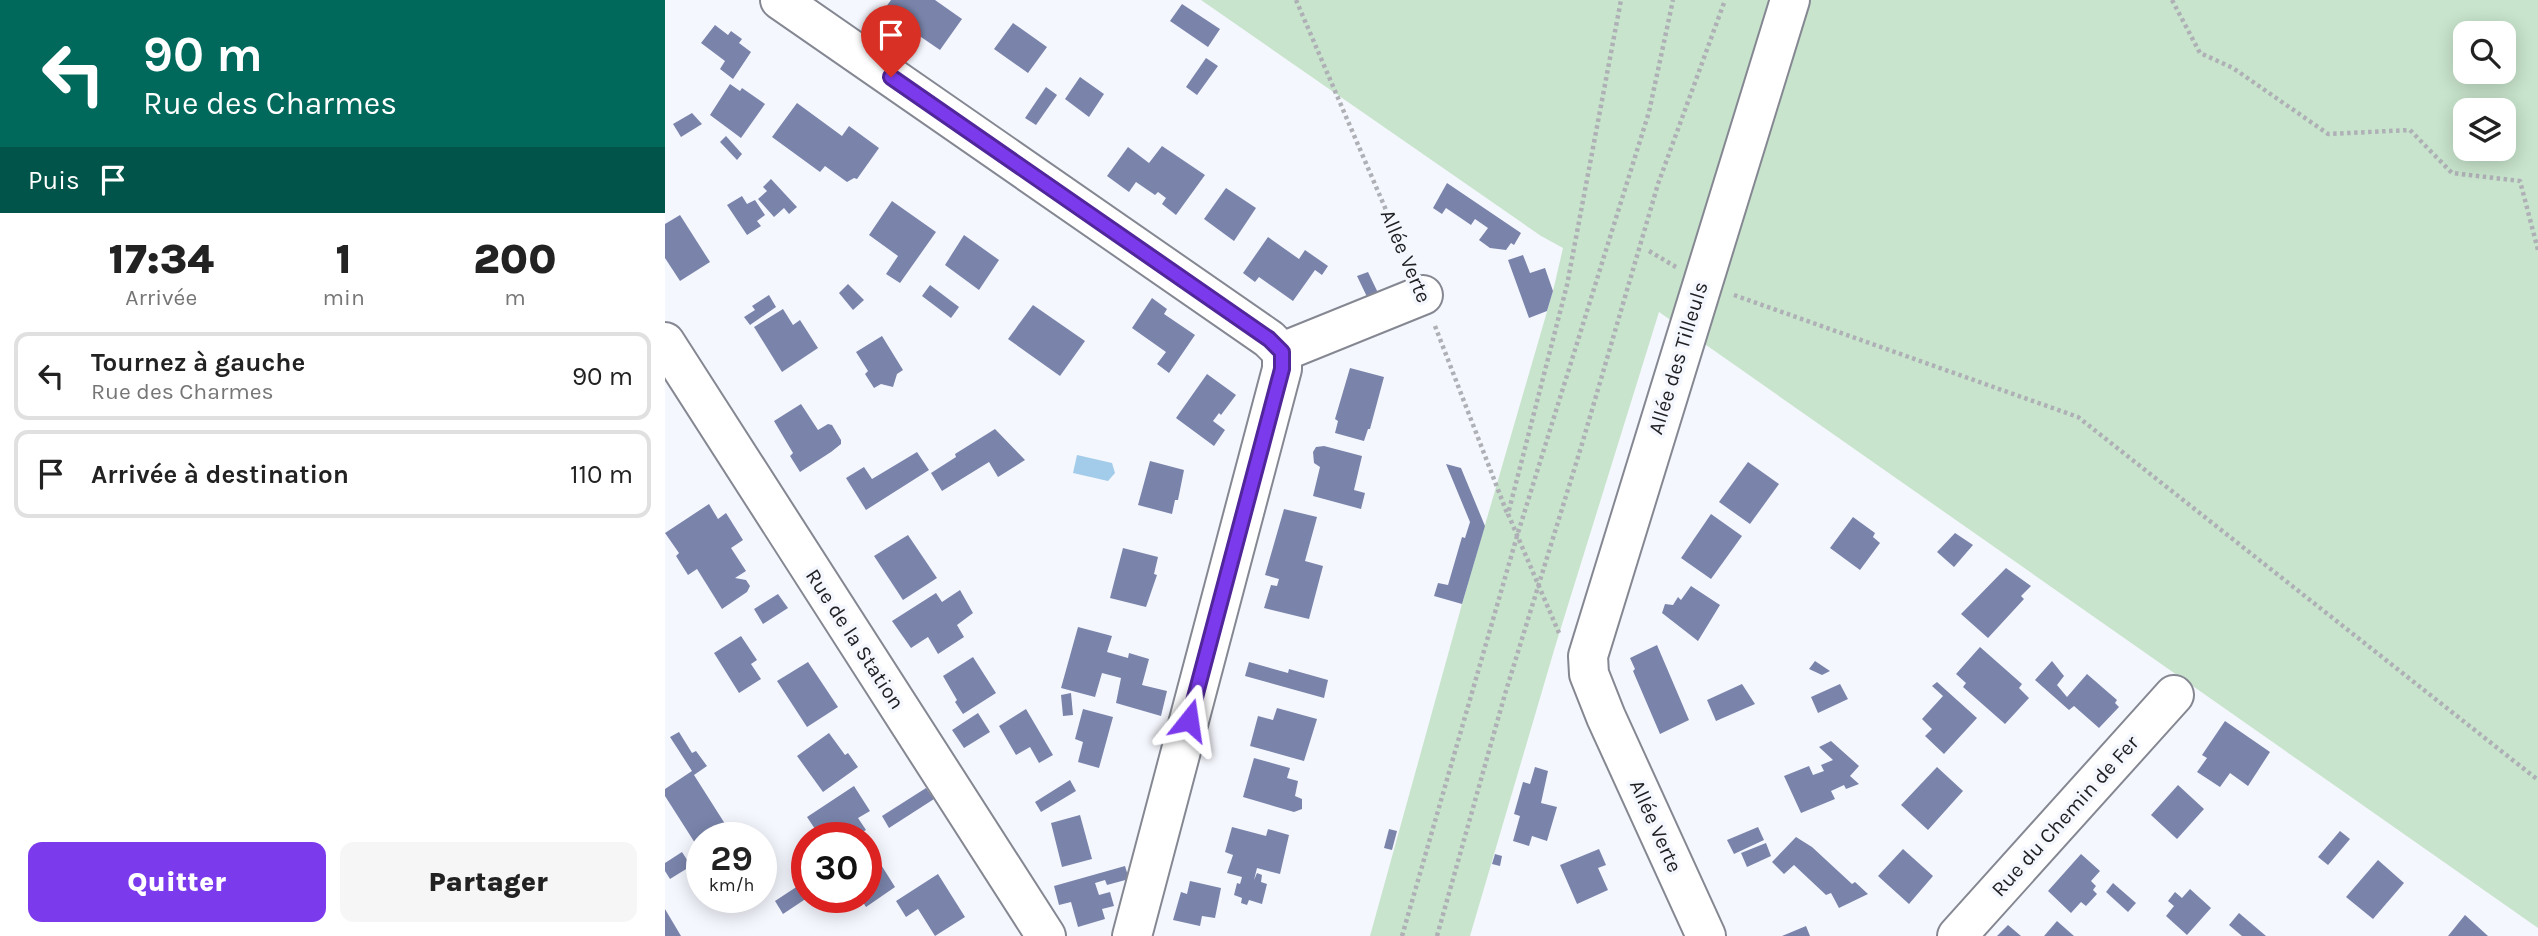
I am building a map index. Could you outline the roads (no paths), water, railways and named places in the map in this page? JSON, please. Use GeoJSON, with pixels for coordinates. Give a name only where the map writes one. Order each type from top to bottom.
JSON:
{"type":"FeatureCollection","features":[{"type":"Feature","properties":{"kind":"street"},"geometry":{"type":"LineString","coordinates":[[780,0],[1257,331],[1282,352],[1282,369],[1132,936]]}},
{"type":"Feature","properties":{"kind":"street","name":"Allée des Tilleuls"},"geometry":{"type":"LineString","coordinates":[[1606,717],[1588,665],[1589,647],[1790,0]]}},
{"type":"Feature","properties":{"kind":"street"},"geometry":{"type":"LineString","coordinates":[[1282,352],[1423,295]]}},
{"type":"Feature","properties":{"kind":"street","name":"Rue de la Station"},"geometry":{"type":"LineString","coordinates":[[665,342],[1045,936]]}},
{"type":"Feature","properties":{"kind":"street","name":"Rue du Chemin de Fer"},"geometry":{"type":"LineString","coordinates":[[1957,936],[2174,695]]}},
{"type":"Feature","properties":{"kind":"street","name":"Allée Verte"},"geometry":{"type":"LineString","coordinates":[[1606,717],[1706,936]]}},
{"type":"Feature","properties":{"kind":"water"},"geometry":{"type":"Polygon","coordinates":[[[1077,455],[1112,463],[1115,473],[1108,481],[1073,473],[1077,455]]]}}]}
